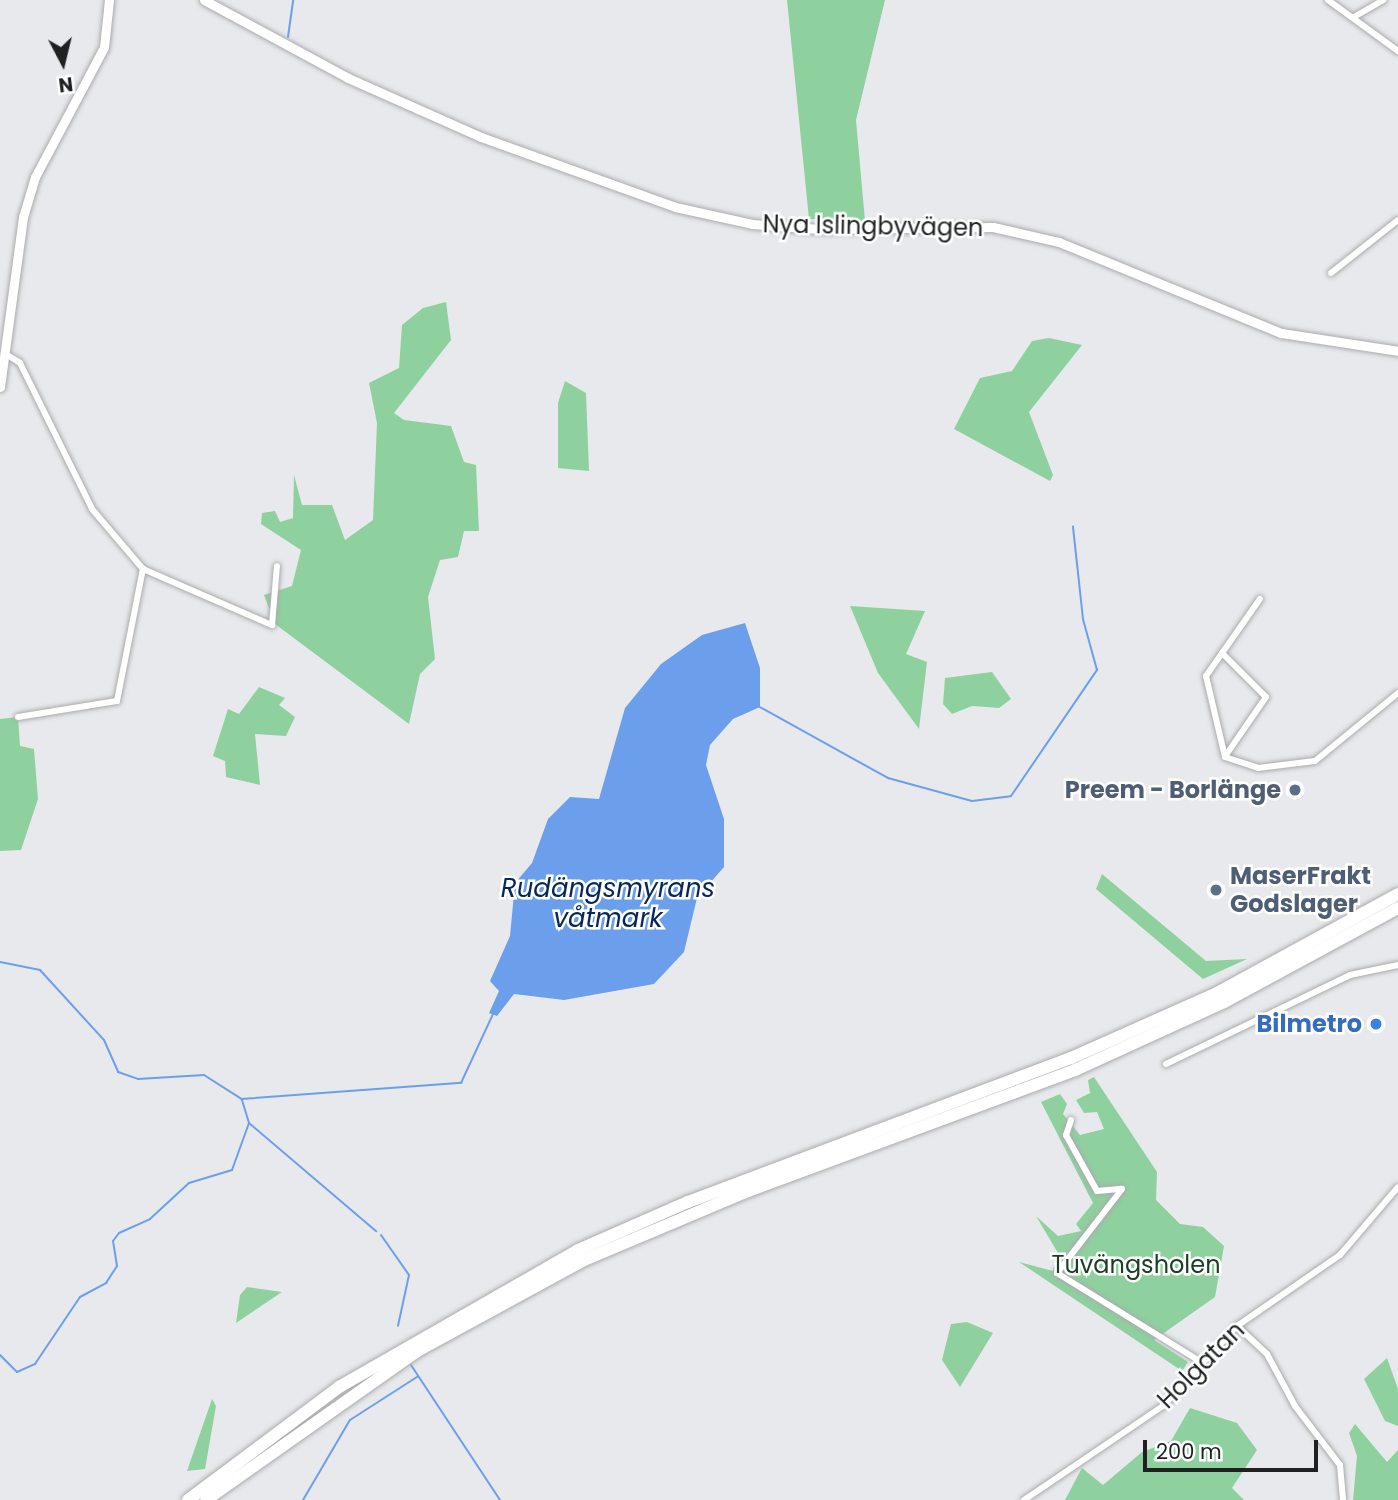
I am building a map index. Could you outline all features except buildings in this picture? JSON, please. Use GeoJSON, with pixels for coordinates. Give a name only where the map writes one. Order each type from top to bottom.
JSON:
{"type":"FeatureCollection","features":[{"type":"Feature","properties":{"kind":"highway"},"geometry":{"type":"LineString","coordinates":[[188,1500],[339,1387],[532,1273],[688,1202],[1082,1054],[1219,992],[1398,894]]}},
{"type":"Feature","properties":{"kind":"highway"},"geometry":{"type":"LineString","coordinates":[[206,1500],[417,1351],[583,1261],[737,1195],[1075,1070],[1224,1002],[1398,908]]}},
{"type":"Feature","properties":{"kind":"street"},"geometry":{"type":"LineString","coordinates":[[0,387],[9,356],[23,217],[35,177],[104,47],[109,0]]}},
{"type":"Feature","properties":{"kind":"street","name":"Nya Islingbyvägen"},"geometry":{"type":"LineString","coordinates":[[204,0],[348,78],[467,131],[675,207],[804,228],[993,227],[1059,242],[1281,333],[1398,351]]}},
{"type":"Feature","properties":{"kind":"street"},"geometry":{"type":"LineString","coordinates":[[1328,0],[1398,51]]}},
{"type":"Feature","properties":{"kind":"street"},"geometry":{"type":"LineString","coordinates":[[1354,17],[1384,0]]}},
{"type":"Feature","properties":{"kind":"street"},"geometry":{"type":"LineString","coordinates":[[1331,273],[1398,220]]}},
{"type":"Feature","properties":{"kind":"street"},"geometry":{"type":"LineString","coordinates":[[9,356],[20,363],[92,509],[142,569],[271,625],[277,566]]}},
{"type":"Feature","properties":{"kind":"street"},"geometry":{"type":"LineString","coordinates":[[18,717],[117,701],[142,569]]}},
{"type":"Feature","properties":{"kind":"street"},"geometry":{"type":"LineString","coordinates":[[1225,757],[1205,682],[1260,599]]}},
{"type":"Feature","properties":{"kind":"street"},"geometry":{"type":"LineString","coordinates":[[1222,653],[1266,697],[1225,757]]}},
{"type":"Feature","properties":{"kind":"street"},"geometry":{"type":"LineString","coordinates":[[1225,757],[1258,768],[1315,761],[1398,693]]}},
{"type":"Feature","properties":{"kind":"street"},"geometry":{"type":"LineString","coordinates":[[1166,1064],[1350,975],[1398,965]]}},
{"type":"Feature","properties":{"kind":"street"},"geometry":{"type":"LineString","coordinates":[[1071,1120],[1066,1135],[1097,1191],[1122,1189],[1057,1273],[1201,1362]]}},
{"type":"Feature","properties":{"kind":"street","name":"Holgatan"},"geometry":{"type":"LineString","coordinates":[[1024,1500],[1163,1406],[1237,1326],[1340,1255],[1398,1188]]}},
{"type":"Feature","properties":{"kind":"street"},"geometry":{"type":"LineString","coordinates":[[1237,1326],[1267,1354],[1295,1406],[1340,1465],[1343,1500]]}},
{"type":"Feature","properties":{"kind":"green space"},"geometry":{"type":"Polygon","coordinates":[[[787,0],[885,0],[856,120],[865,221],[809,219],[787,0]]]}},
{"type":"Feature","properties":{"kind":"green space"},"geometry":{"type":"Polygon","coordinates":[[[446,302],[451,340],[394,413],[404,420],[451,426],[464,462],[476,465],[479,531],[464,531],[458,557],[440,560],[428,597],[435,659],[420,674],[409,724],[275,624],[264,595],[292,586],[301,550],[261,524],[262,513],[275,511],[280,522],[293,518],[294,475],[302,505],[332,505],[345,540],[373,520],[377,423],[369,383],[399,368],[402,325],[423,308],[446,302]]]}},
{"type":"Feature","properties":{"kind":"green space"},"geometry":{"type":"Polygon","coordinates":[[[1049,338],[1082,345],[1029,412],[1053,475],[1050,481],[954,429],[980,378],[1012,371],[1032,341],[1049,338]]]}},
{"type":"Feature","properties":{"kind":"green space"},"geometry":{"type":"Polygon","coordinates":[[[565,381],[586,393],[589,471],[558,468],[558,403],[565,381]]]}},
{"type":"Feature","properties":{"kind":"green space"},"geometry":{"type":"Polygon","coordinates":[[[850,606],[925,611],[906,654],[927,662],[919,729],[878,673],[850,606]]]}},
{"type":"Feature","properties":{"kind":"green space"},"geometry":{"type":"Polygon","coordinates":[[[992,672],[1011,699],[999,708],[972,706],[952,714],[943,704],[945,678],[992,672]]]}},
{"type":"Feature","properties":{"kind":"green space"},"geometry":{"type":"Polygon","coordinates":[[[259,687],[285,698],[279,705],[295,717],[286,736],[255,734],[260,785],[226,777],[225,761],[213,756],[228,709],[239,714],[259,687]]]}},
{"type":"Feature","properties":{"kind":"green space"},"geometry":{"type":"Polygon","coordinates":[[[18,717],[20,746],[34,749],[38,799],[21,850],[0,851],[0,719],[18,717]]]}},
{"type":"Feature","properties":{"kind":"green space"},"geometry":{"type":"Polygon","coordinates":[[[1102,874],[1206,961],[1247,959],[1203,979],[1096,889],[1102,874]]]}},
{"type":"Feature","properties":{"kind":"green space","name":"Tuvängsholen"},"geometry":{"type":"Polygon","coordinates":[[[1094,1077],[1157,1172],[1156,1200],[1180,1224],[1203,1227],[1224,1246],[1215,1297],[1154,1340],[1188,1362],[1182,1371],[1019,1262],[1053,1271],[1058,1253],[1036,1216],[1058,1236],[1081,1231],[1076,1224],[1093,1203],[1041,1102],[1060,1094],[1067,1104],[1063,1114],[1080,1135],[1104,1129],[1097,1112],[1084,1113],[1076,1100],[1090,1093],[1088,1080],[1094,1077]]]}},
{"type":"Feature","properties":{"kind":"green space"},"geometry":{"type":"Polygon","coordinates":[[[247,1287],[282,1292],[236,1323],[240,1295],[247,1287]]]}},
{"type":"Feature","properties":{"kind":"green space"},"geometry":{"type":"Polygon","coordinates":[[[967,1322],[993,1333],[960,1387],[942,1360],[951,1324],[967,1322]]]}},
{"type":"Feature","properties":{"kind":"green space"},"geometry":{"type":"Polygon","coordinates":[[[1387,1358],[1398,1389],[1398,1426],[1385,1421],[1364,1379],[1387,1358]]]}},
{"type":"Feature","properties":{"kind":"green space"},"geometry":{"type":"Polygon","coordinates":[[[212,1399],[216,1406],[205,1469],[187,1471],[212,1399]]]}},
{"type":"Feature","properties":{"kind":"green space"},"geometry":{"type":"Polygon","coordinates":[[[1190,1408],[1237,1423],[1257,1450],[1232,1488],[1244,1500],[1065,1500],[1082,1468],[1103,1485],[1142,1452],[1171,1441],[1190,1408]]]}},
{"type":"Feature","properties":{"kind":"green space"},"geometry":{"type":"Polygon","coordinates":[[[1355,1424],[1387,1462],[1398,1450],[1398,1500],[1353,1500],[1357,1456],[1349,1433],[1355,1424]]]}},
{"type":"Feature","properties":{"kind":"water","name":"Rudängsmyrans våtmark"},"geometry":{"type":"Polygon","coordinates":[[[745,623],[760,668],[760,707],[733,719],[710,745],[706,765],[724,819],[724,867],[697,898],[684,952],[654,984],[564,1000],[514,994],[497,1016],[489,1013],[499,991],[490,981],[510,936],[515,883],[532,863],[548,819],[570,797],[599,799],[625,708],[661,664],[702,635],[745,623]]]}},
{"type":"Feature","properties":{"kind":"waterway"},"geometry":{"type":"LineString","coordinates":[[288,37],[293,0]]}},
{"type":"Feature","properties":{"kind":"waterway"},"geometry":{"type":"LineString","coordinates":[[758,706],[888,778],[972,801],[1011,796],[1097,670],[1083,619],[1073,527]]}},
{"type":"Feature","properties":{"kind":"waterway"},"geometry":{"type":"LineString","coordinates":[[0,962],[40,970],[104,1040],[118,1072],[138,1079],[204,1075],[240,1098]]}},
{"type":"Feature","properties":{"kind":"waterway"},"geometry":{"type":"LineString","coordinates":[[241,1099],[461,1083],[493,1014]]}},
{"type":"Feature","properties":{"kind":"waterway"},"geometry":{"type":"LineString","coordinates":[[242,1100],[249,1123],[376,1231]]}},
{"type":"Feature","properties":{"kind":"waterway"},"geometry":{"type":"LineString","coordinates":[[0,1355],[17,1372],[35,1364],[80,1297],[106,1283],[117,1266],[113,1241],[119,1233],[150,1219],[189,1183],[232,1170],[249,1123]]}},
{"type":"Feature","properties":{"kind":"waterway"},"geometry":{"type":"LineString","coordinates":[[381,1235],[409,1275],[398,1326]]}},
{"type":"Feature","properties":{"kind":"waterway"},"geometry":{"type":"LineString","coordinates":[[411,1365],[500,1500]]}},
{"type":"Feature","properties":{"kind":"waterway"},"geometry":{"type":"LineString","coordinates":[[303,1500],[350,1420],[417,1377]]}},
{"type":"Feature","properties":{"kind":"place","name":"Preem - Borlänge"},"geometry":{"type":"Point","coordinates":[1295,790]}},
{"type":"Feature","properties":{"kind":"place","name":"MaserFrakt Godslager"},"geometry":{"type":"Point","coordinates":[1216,890]}},
{"type":"Feature","properties":{"kind":"place","name":"Bilmetro"},"geometry":{"type":"Point","coordinates":[1376,1024]}}]}
